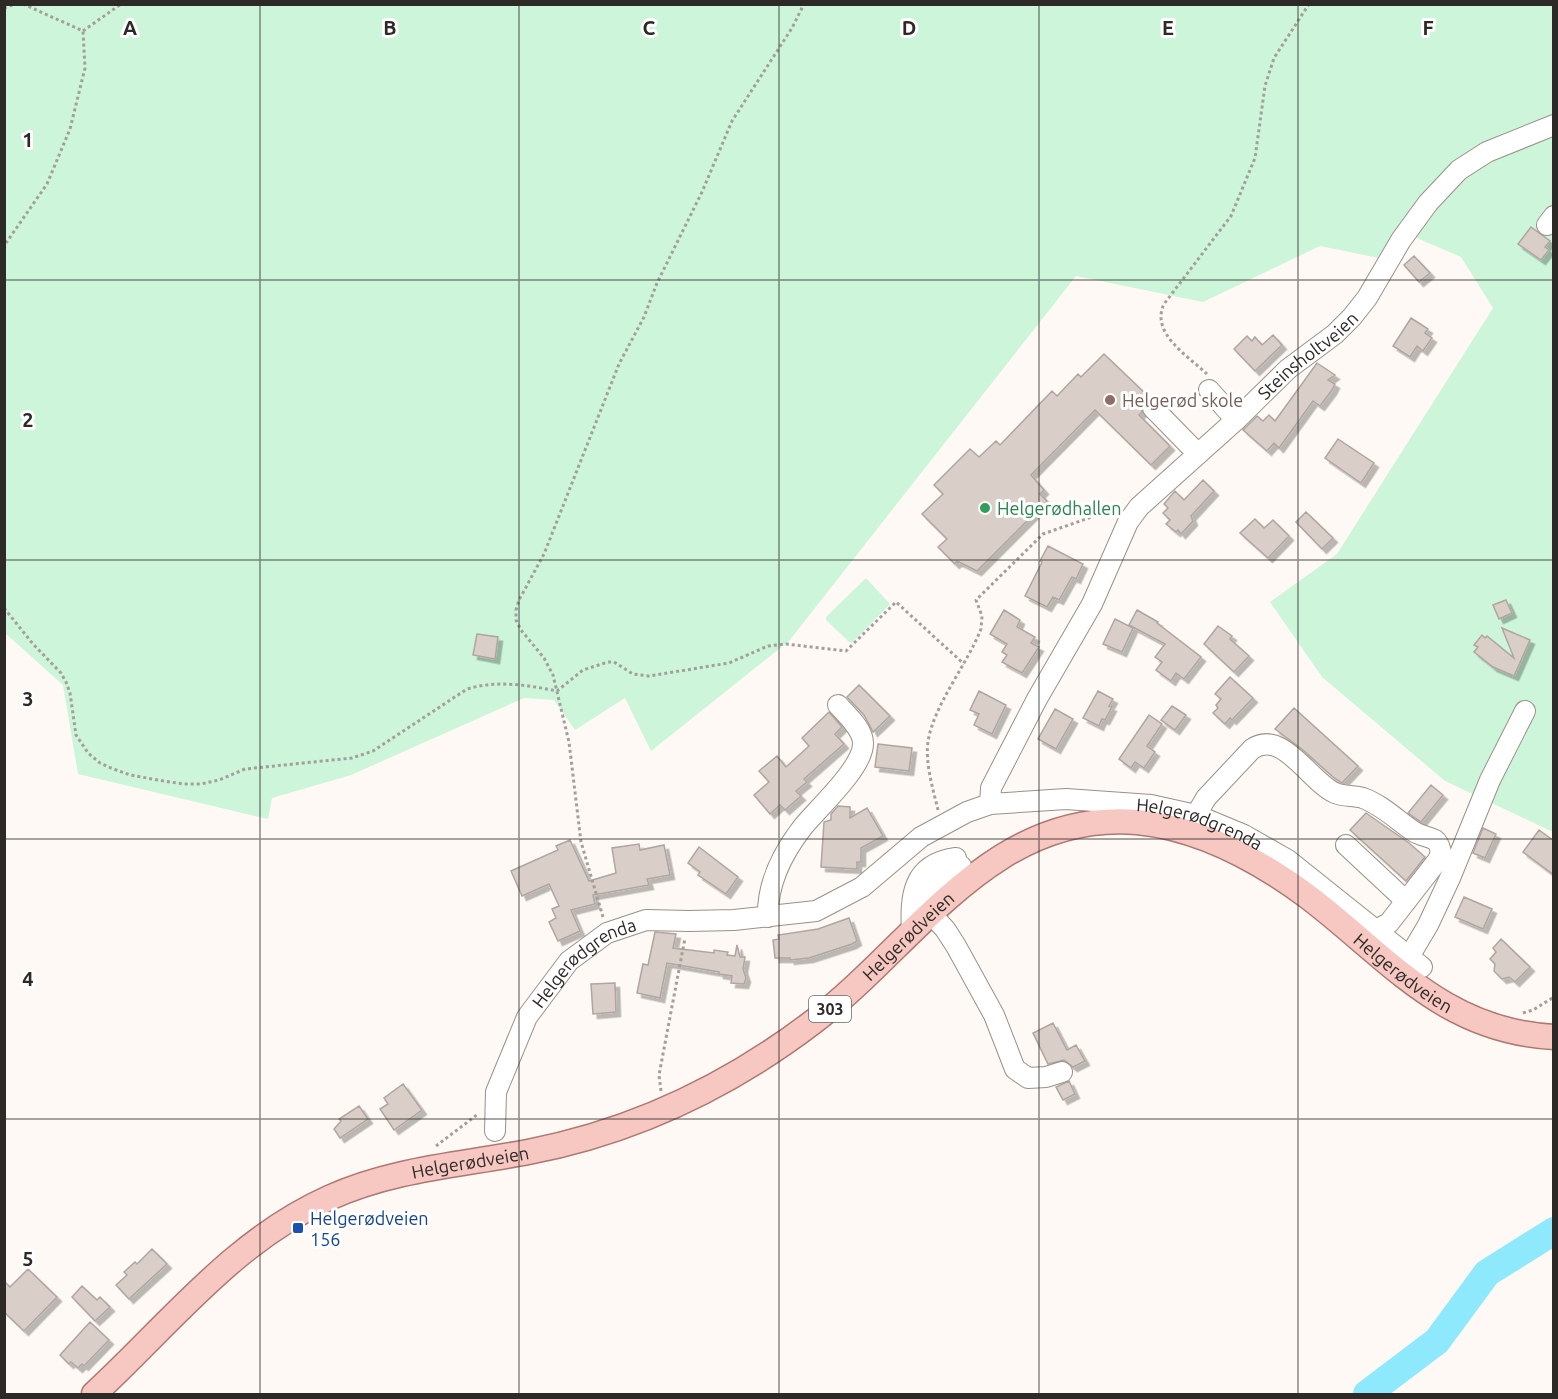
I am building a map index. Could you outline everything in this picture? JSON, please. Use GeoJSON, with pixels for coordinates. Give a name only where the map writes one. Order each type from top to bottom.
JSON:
{"type":"FeatureCollection","features":[{"type":"Feature","properties":{"kind":"main road","name":"Helgerødveien"},"geometry":{"type":"LineString","coordinates":[[94,1395],[182,1306],[230,1262],[278,1225],[309,1207],[346,1191],[386,1178],[422,1169],[558,1145],[614,1129],[668,1108],[729,1078],[794,1037],[842,999],[931,914],[962,867],[1068,828],[1135,822],[1185,831],[1216,843],[1273,873],[1308,897],[1400,974],[1437,1001],[1489,1025],[1519,1033],[1554,1037]]}},
{"type":"Feature","properties":{"kind":"street","name":"Steinsholtveien"},"geometry":{"type":"LineString","coordinates":[[990,804],[991,788],[1092,604],[1128,522],[1153,494],[1236,420],[1288,369],[1335,334],[1352,317],[1367,298],[1401,240],[1428,203],[1460,170],[1487,152],[1554,126]]}},
{"type":"Feature","properties":{"kind":"street"},"geometry":{"type":"LineString","coordinates":[[1209,390],[1236,420]]}},
{"type":"Feature","properties":{"kind":"street"},"geometry":{"type":"LineString","coordinates":[[1153,408],[1198,454]]}},
{"type":"Feature","properties":{"kind":"street"},"geometry":{"type":"LineString","coordinates":[[768,917],[767,901],[782,861],[803,827],[849,775],[864,745],[861,734],[838,705]]}},
{"type":"Feature","properties":{"kind":"street","name":"Helgerødgrenda"},"geometry":{"type":"LineString","coordinates":[[495,1131],[496,1092],[527,1017],[569,961],[607,933],[646,920],[689,921],[768,917],[816,911],[862,887],[921,837],[967,812],[990,804],[1077,800],[1151,805],[1196,815],[1244,835],[1288,860],[1415,962],[1428,925],[1490,780],[1525,711]]}},
{"type":"Feature","properties":{"kind":"street"},"geometry":{"type":"LineString","coordinates":[[1196,815],[1206,798],[1261,742],[1270,743],[1286,752],[1333,793],[1345,797],[1361,798],[1380,806],[1416,833],[1435,840],[1442,852],[1389,923],[1376,930]]}},
{"type":"Feature","properties":{"kind":"street"},"geometry":{"type":"LineString","coordinates":[[941,826],[962,867]]}},
{"type":"Feature","properties":{"kind":"street"},"geometry":{"type":"LineString","coordinates":[[1346,845],[1406,901]]}},
{"type":"Feature","properties":{"kind":"street"},"geometry":{"type":"LineString","coordinates":[[912,933],[910,906],[916,882],[930,866],[942,860],[962,867]]}},
{"type":"Feature","properties":{"kind":"street"},"geometry":{"type":"LineString","coordinates":[[931,914],[945,928],[994,1015],[1015,1069],[1028,1078],[1046,1077],[1062,1072]]}},
{"type":"Feature","properties":{"kind":"path"},"geometry":{"type":"LineString","coordinates":[[4,8],[16,4]]}},
{"type":"Feature","properties":{"kind":"path"},"geometry":{"type":"LineString","coordinates":[[23,4],[83,31]]}},
{"type":"Feature","properties":{"kind":"path"},"geometry":{"type":"LineString","coordinates":[[83,31],[121,4]]}},
{"type":"Feature","properties":{"kind":"path"},"geometry":{"type":"LineString","coordinates":[[607,933],[581,842],[569,742],[557,691],[550,668],[521,630],[516,620],[516,610],[544,554],[619,364],[644,317],[657,283],[702,192],[732,121],[792,28],[804,4]]}},
{"type":"Feature","properties":{"kind":"path"},"geometry":{"type":"LineString","coordinates":[[1209,390],[1213,380],[1167,337],[1161,327],[1160,312],[1231,216],[1255,158],[1265,86],[1274,58],[1309,4]]}},
{"type":"Feature","properties":{"kind":"path"},"geometry":{"type":"LineString","coordinates":[[4,249],[47,184],[70,129],[85,68],[83,31]]}},
{"type":"Feature","properties":{"kind":"path"},"geometry":{"type":"LineString","coordinates":[[941,826],[928,745],[935,720],[981,629],[982,616],[976,600],[1043,534],[1106,512],[1128,522]]}},
{"type":"Feature","properties":{"kind":"path"},"geometry":{"type":"LineString","coordinates":[[4,608],[66,682],[70,693],[76,735],[88,753],[100,763],[130,775],[183,784],[201,784],[219,780],[245,769],[352,758],[373,750],[467,689],[482,685],[530,686],[557,691],[583,670],[608,662],[633,674],[648,676],[729,663],[768,646],[786,644],[846,651],[896,602],[964,664]]}},
{"type":"Feature","properties":{"kind":"path"},"geometry":{"type":"LineString","coordinates":[[668,1108],[661,1093],[659,1076],[689,921]]}},
{"type":"Feature","properties":{"kind":"path"},"geometry":{"type":"LineString","coordinates":[[1521,1013],[1533,1010],[1554,997]]}},
{"type":"Feature","properties":{"kind":"green space"},"geometry":{"type":"Polygon","coordinates":[[[5,5],[1553,5],[1553,832],[1445,781],[1322,677],[1270,602],[1337,554],[1493,308],[1461,257],[1405,233],[1384,259],[1320,246],[1203,302],[1076,276],[789,641],[651,751],[625,698],[575,730],[554,700],[524,698],[351,775],[272,798],[268,819],[78,774],[63,685],[5,633],[5,5]]]}},
{"type":"Feature","properties":{"kind":"green space"},"geometry":{"type":"Polygon","coordinates":[[[865,579],[890,604],[852,643],[826,620],[826,617],[865,579]]]}},
{"type":"Feature","properties":{"kind":"building"},"geometry":{"type":"Polygon","coordinates":[[[1531,227],[1550,241],[1545,247],[1549,250],[1541,260],[1518,244],[1531,227]]]}},
{"type":"Feature","properties":{"kind":"building"},"geometry":{"type":"Polygon","coordinates":[[[1414,256],[1430,273],[1419,282],[1404,265],[1414,256]]]}},
{"type":"Feature","properties":{"kind":"building"},"geometry":{"type":"Polygon","coordinates":[[[1411,318],[1428,329],[1425,333],[1432,338],[1423,351],[1417,346],[1410,357],[1393,346],[1411,318]]]}},
{"type":"Feature","properties":{"kind":"building"},"geometry":{"type":"Polygon","coordinates":[[[1273,335],[1282,345],[1255,371],[1234,349],[1247,336],[1252,341],[1255,337],[1262,345],[1273,335]]]}},
{"type":"Feature","properties":{"kind":"building"},"geometry":{"type":"Polygon","coordinates":[[[1104,354],[1149,397],[1142,404],[1142,412],[1139,415],[1170,446],[1151,465],[1095,410],[1031,475],[1044,490],[1040,494],[1047,501],[977,571],[957,561],[955,564],[938,547],[947,539],[922,514],[943,494],[934,485],[970,449],[979,457],[996,441],[1000,445],[1052,391],[1057,396],[1078,374],[1081,377],[1104,354]]]}},
{"type":"Feature","properties":{"kind":"building"},"geometry":{"type":"Polygon","coordinates":[[[1317,363],[1335,375],[1328,380],[1335,384],[1332,390],[1320,406],[1313,401],[1279,448],[1274,443],[1267,451],[1243,430],[1257,416],[1263,421],[1269,415],[1275,421],[1317,363]]]}},
{"type":"Feature","properties":{"kind":"building"},"geometry":{"type":"Polygon","coordinates":[[[1338,439],[1374,463],[1361,483],[1325,458],[1338,439]]]}},
{"type":"Feature","properties":{"kind":"building"},"geometry":{"type":"Polygon","coordinates":[[[1203,480],[1214,491],[1191,516],[1193,521],[1181,534],[1178,530],[1176,532],[1166,524],[1170,520],[1163,513],[1168,508],[1164,504],[1175,491],[1184,500],[1203,480]]]}},
{"type":"Feature","properties":{"kind":"building"},"geometry":{"type":"Polygon","coordinates":[[[1306,512],[1333,538],[1322,549],[1296,522],[1306,512]]]}},
{"type":"Feature","properties":{"kind":"building"},"geometry":{"type":"Polygon","coordinates":[[[1255,519],[1264,528],[1273,520],[1289,536],[1268,558],[1240,533],[1255,519]]]}},
{"type":"Feature","properties":{"kind":"building"},"geometry":{"type":"Polygon","coordinates":[[[1048,546],[1083,564],[1076,579],[1072,577],[1059,600],[1053,597],[1047,607],[1025,596],[1048,546]]]}},
{"type":"Feature","properties":{"kind":"building"},"geometry":{"type":"Polygon","coordinates":[[[1506,600],[1512,613],[1499,619],[1493,605],[1506,600]]]}},
{"type":"Feature","properties":{"kind":"building"},"geometry":{"type":"Polygon","coordinates":[[[1004,610],[1020,620],[1017,627],[1035,637],[1031,643],[1039,647],[1022,673],[1002,662],[1007,655],[1002,652],[1007,644],[990,634],[1004,610]]]}},
{"type":"Feature","properties":{"kind":"building"},"geometry":{"type":"Polygon","coordinates":[[[1137,610],[1158,622],[1201,657],[1184,679],[1176,673],[1171,681],[1156,670],[1162,662],[1155,657],[1165,644],[1129,625],[1137,610]]]}},
{"type":"Feature","properties":{"kind":"building"},"geometry":{"type":"Polygon","coordinates":[[[1115,619],[1133,628],[1122,652],[1103,644],[1115,619]]]}},
{"type":"Feature","properties":{"kind":"building"},"geometry":{"type":"Polygon","coordinates":[[[1218,626],[1232,636],[1230,639],[1249,656],[1234,672],[1204,644],[1218,626]]]}},
{"type":"Feature","properties":{"kind":"building"},"geometry":{"type":"Polygon","coordinates":[[[1502,628],[1530,640],[1514,676],[1493,667],[1474,652],[1478,647],[1474,645],[1482,635],[1485,638],[1487,636],[1514,658],[1502,628]]]}},
{"type":"Feature","properties":{"kind":"building"},"geometry":{"type":"Polygon","coordinates":[[[477,634],[498,637],[495,659],[473,655],[477,634]]]}},
{"type":"Feature","properties":{"kind":"building"},"geometry":{"type":"Polygon","coordinates":[[[1230,677],[1253,698],[1232,720],[1230,718],[1225,724],[1213,713],[1218,708],[1216,705],[1221,699],[1215,694],[1230,677]]]}},
{"type":"Feature","properties":{"kind":"building"},"geometry":{"type":"Polygon","coordinates":[[[859,685],[890,716],[873,732],[864,715],[847,697],[859,685]]]}},
{"type":"Feature","properties":{"kind":"building"},"geometry":{"type":"Polygon","coordinates":[[[979,691],[1006,705],[992,734],[974,725],[979,714],[970,710],[979,691]]]}},
{"type":"Feature","properties":{"kind":"building"},"geometry":{"type":"Polygon","coordinates":[[[1098,691],[1113,699],[1109,706],[1112,707],[1099,726],[1083,718],[1098,691]]]}},
{"type":"Feature","properties":{"kind":"building"},"geometry":{"type":"Polygon","coordinates":[[[1172,706],[1186,715],[1175,730],[1161,720],[1172,706]]]}},
{"type":"Feature","properties":{"kind":"building"},"geometry":{"type":"Polygon","coordinates":[[[1294,708],[1358,766],[1342,783],[1275,729],[1294,708]]]}},
{"type":"Feature","properties":{"kind":"building"},"geometry":{"type":"Polygon","coordinates":[[[1055,709],[1073,719],[1056,749],[1038,739],[1055,709]]]}},
{"type":"Feature","properties":{"kind":"building"},"geometry":{"type":"Polygon","coordinates":[[[829,712],[842,727],[835,734],[844,744],[804,779],[807,782],[796,791],[801,796],[785,810],[780,805],[770,814],[754,795],[769,782],[759,771],[777,756],[786,767],[809,746],[802,738],[829,712]]]}},
{"type":"Feature","properties":{"kind":"building"},"geometry":{"type":"Polygon","coordinates":[[[1149,715],[1162,724],[1147,746],[1155,752],[1144,768],[1135,762],[1131,768],[1119,759],[1149,715]]]}},
{"type":"Feature","properties":{"kind":"building"},"geometry":{"type":"Polygon","coordinates":[[[878,744],[912,748],[909,771],[875,767],[878,744]]]}},
{"type":"Feature","properties":{"kind":"building"},"geometry":{"type":"Polygon","coordinates":[[[1431,785],[1443,795],[1421,822],[1408,813],[1431,785]]]}},
{"type":"Feature","properties":{"kind":"building"},"geometry":{"type":"Polygon","coordinates":[[[838,806],[850,807],[850,818],[867,808],[883,836],[861,848],[861,862],[857,862],[857,869],[821,867],[824,822],[831,820],[831,814],[838,806]]]}},
{"type":"Feature","properties":{"kind":"building"},"geometry":{"type":"Polygon","coordinates":[[[1366,813],[1425,857],[1406,881],[1350,830],[1366,813]]]}},
{"type":"Feature","properties":{"kind":"building"},"geometry":{"type":"Polygon","coordinates":[[[1483,828],[1496,834],[1485,858],[1473,853],[1483,828]]]}},
{"type":"Feature","properties":{"kind":"building"},"geometry":{"type":"Polygon","coordinates":[[[1539,830],[1554,841],[1554,875],[1523,852],[1539,830]]]}},
{"type":"Feature","properties":{"kind":"building"},"geometry":{"type":"Polygon","coordinates":[[[570,840],[589,881],[616,873],[612,848],[639,844],[640,850],[664,845],[670,875],[647,879],[649,885],[593,895],[595,904],[571,910],[580,931],[558,941],[549,922],[556,918],[552,909],[559,906],[549,884],[522,896],[511,871],[558,850],[556,846],[570,840]]]}},
{"type":"Feature","properties":{"kind":"building"},"geometry":{"type":"Polygon","coordinates":[[[699,847],[738,877],[726,894],[698,875],[700,872],[688,863],[699,847]]]}},
{"type":"Feature","properties":{"kind":"building"},"geometry":{"type":"Polygon","coordinates":[[[1464,897],[1492,909],[1483,929],[1455,917],[1464,897]]]}},
{"type":"Feature","properties":{"kind":"building"},"geometry":{"type":"Polygon","coordinates":[[[849,918],[857,941],[852,944],[809,958],[790,960],[790,958],[775,958],[773,940],[779,939],[778,935],[818,929],[849,918]]]}},
{"type":"Feature","properties":{"kind":"building"},"geometry":{"type":"Polygon","coordinates":[[[655,932],[676,934],[673,948],[714,953],[714,950],[728,952],[727,955],[735,956],[737,945],[740,957],[745,957],[744,984],[731,983],[732,976],[719,974],[719,972],[667,963],[660,998],[637,993],[643,964],[648,965],[655,932]]]}},
{"type":"Feature","properties":{"kind":"building"},"geometry":{"type":"Polygon","coordinates":[[[1501,939],[1530,967],[1515,982],[1509,977],[1502,979],[1494,971],[1495,964],[1490,959],[1496,952],[1493,948],[1501,939]]]}},
{"type":"Feature","properties":{"kind":"building"},"geometry":{"type":"Polygon","coordinates":[[[615,983],[616,1012],[593,1014],[591,984],[615,983]]]}},
{"type":"Feature","properties":{"kind":"building"},"geometry":{"type":"Polygon","coordinates":[[[1053,1023],[1067,1050],[1076,1045],[1085,1061],[1073,1067],[1064,1060],[1048,1064],[1033,1033],[1053,1023]]]}},
{"type":"Feature","properties":{"kind":"building"},"geometry":{"type":"Polygon","coordinates":[[[1069,1081],[1075,1094],[1063,1100],[1056,1087],[1069,1081]]]}},
{"type":"Feature","properties":{"kind":"building"},"geometry":{"type":"Polygon","coordinates":[[[403,1084],[422,1110],[394,1130],[380,1109],[388,1104],[384,1098],[403,1084]]]}},
{"type":"Feature","properties":{"kind":"building"},"geometry":{"type":"Polygon","coordinates":[[[359,1106],[368,1119],[340,1138],[334,1129],[341,1121],[339,1119],[359,1106]]]}},
{"type":"Feature","properties":{"kind":"building"},"geometry":{"type":"Polygon","coordinates":[[[152,1249],[167,1264],[129,1299],[116,1285],[127,1275],[124,1272],[135,1262],[137,1264],[152,1249]]]}},
{"type":"Feature","properties":{"kind":"building"},"geometry":{"type":"Polygon","coordinates":[[[28,1269],[57,1297],[24,1331],[4,1312],[4,1281],[10,1287],[28,1269]]]}},
{"type":"Feature","properties":{"kind":"building"},"geometry":{"type":"Polygon","coordinates":[[[82,1286],[97,1300],[100,1297],[110,1307],[95,1321],[72,1297],[82,1286]]]}},
{"type":"Feature","properties":{"kind":"building"},"geometry":{"type":"Polygon","coordinates":[[[90,1322],[109,1340],[84,1366],[82,1364],[78,1368],[71,1362],[69,1364],[60,1355],[90,1322]]]}},
{"type":"Feature","properties":{"kind":"waterway"},"geometry":{"type":"LineString","coordinates":[[1367,1394],[1437,1341],[1487,1273],[1554,1231]]}},
{"type":"Feature","properties":{"kind":"place","name":"Helgerød skole"},"geometry":{"type":"Point","coordinates":[1110,400]}},
{"type":"Feature","properties":{"kind":"place","name":"Helgerødhallen"},"geometry":{"type":"Point","coordinates":[985,508]}},
{"type":"Feature","properties":{"kind":"place","name":"Helgerødveien 156"},"geometry":{"type":"Point","coordinates":[298,1228]}}]}
